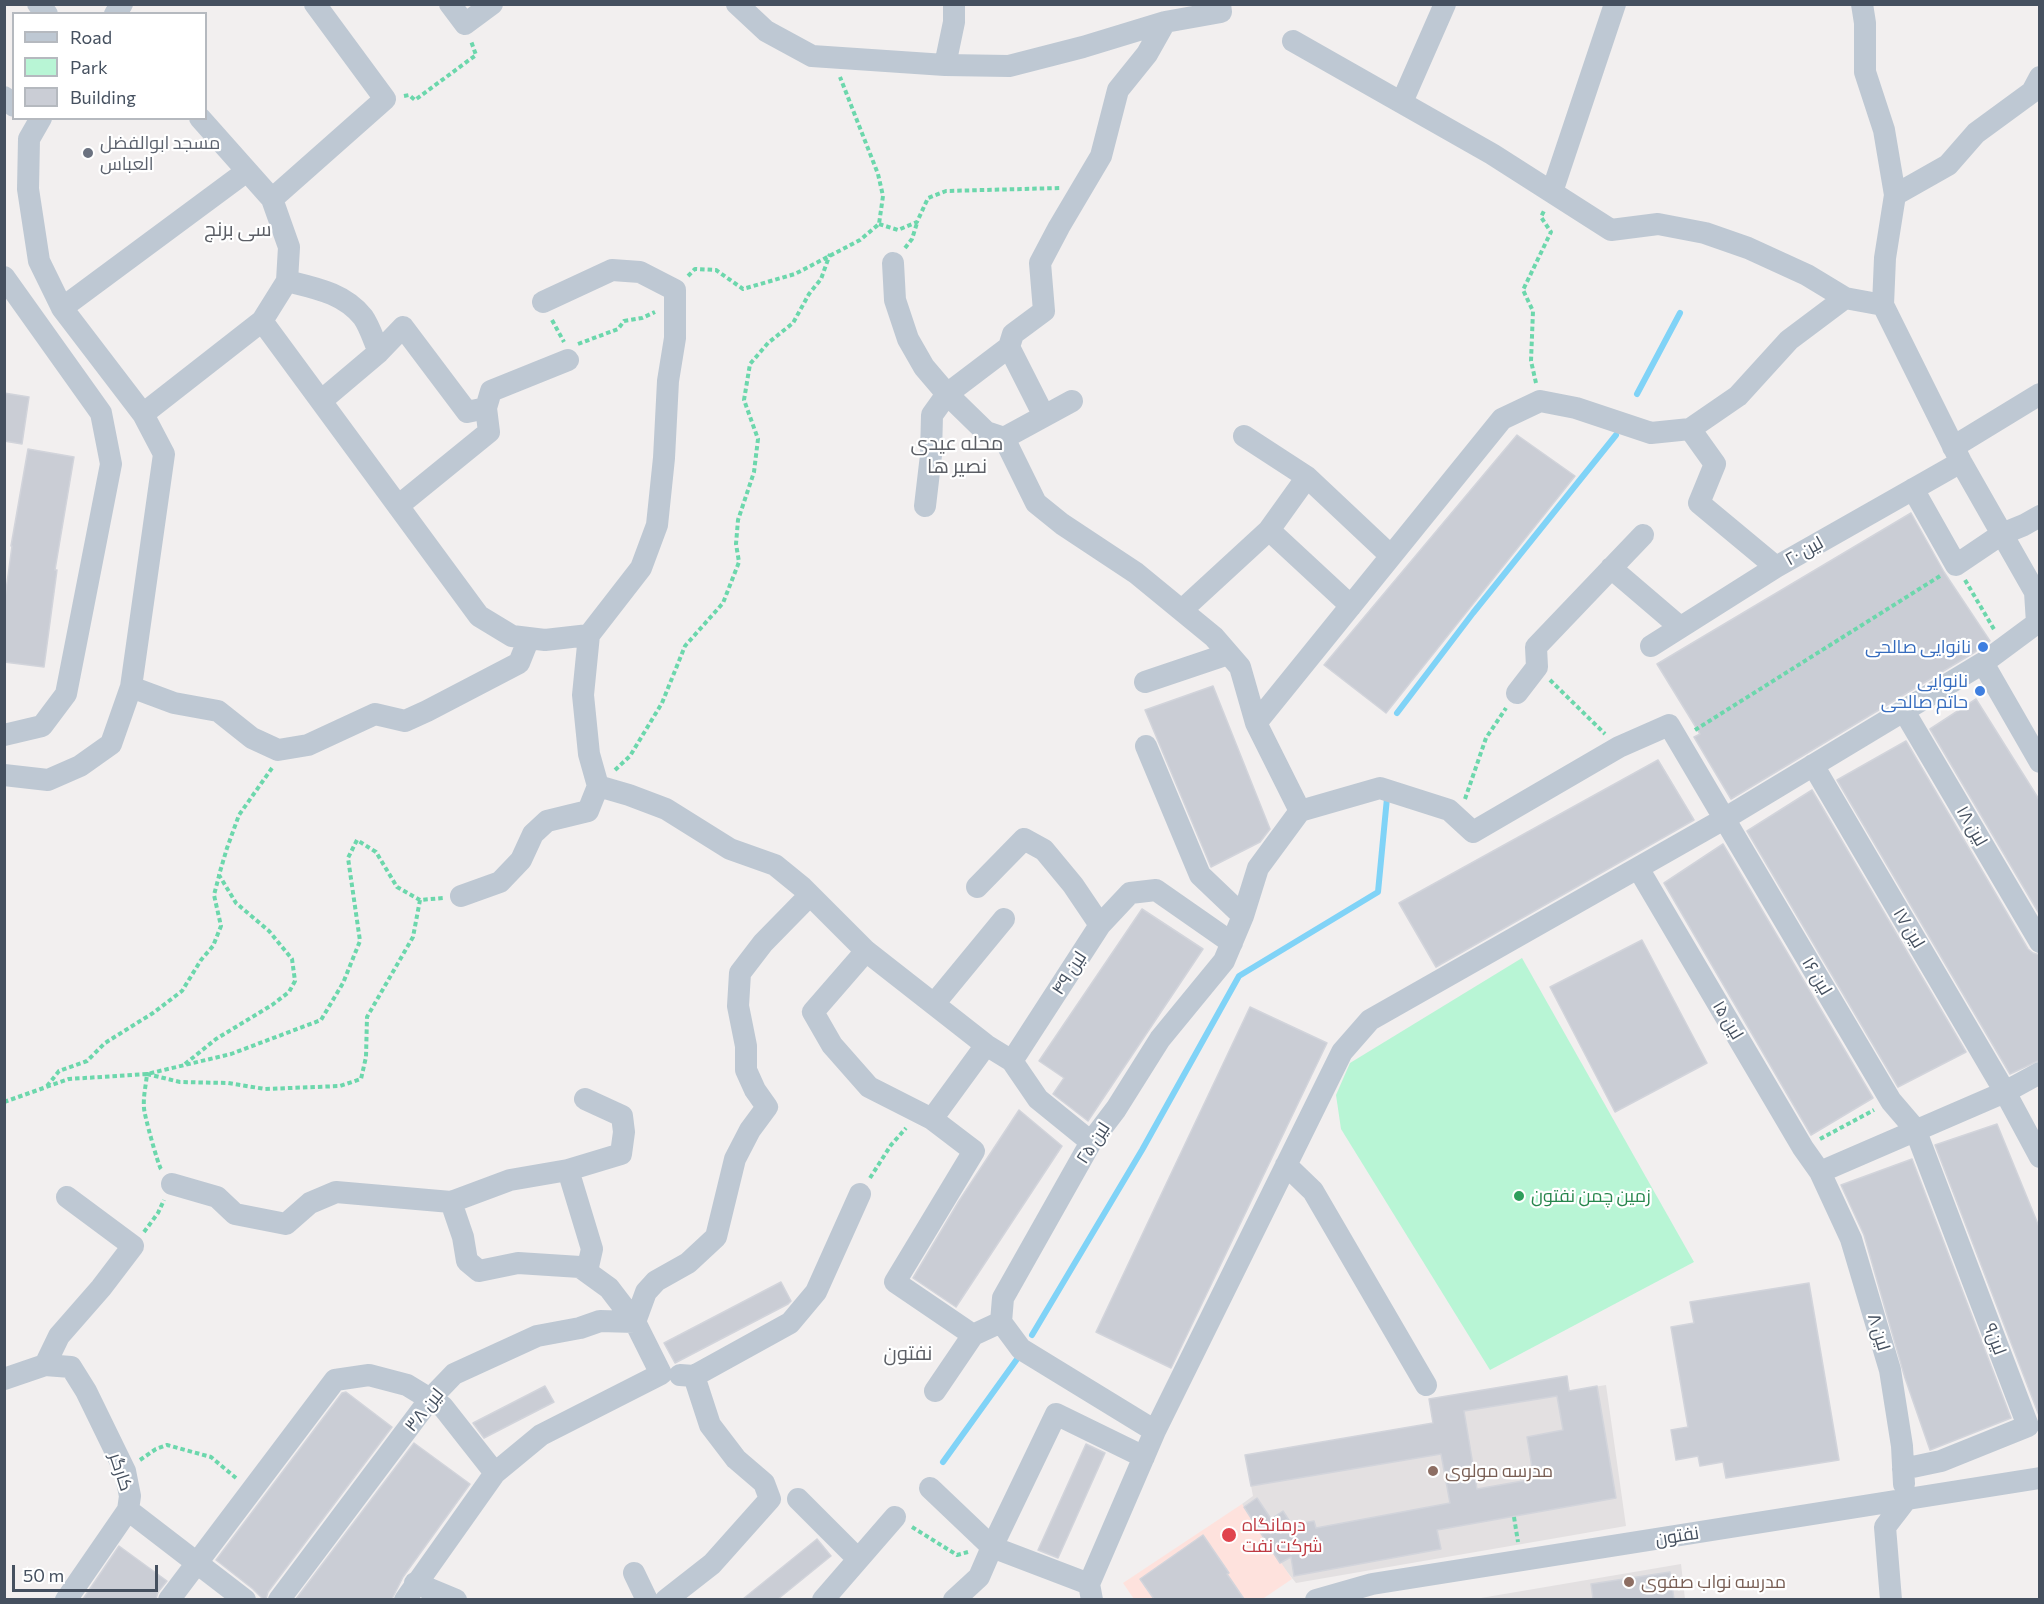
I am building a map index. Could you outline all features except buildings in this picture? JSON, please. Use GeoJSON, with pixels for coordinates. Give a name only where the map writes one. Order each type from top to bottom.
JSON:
{"type":"FeatureCollection","features":[{"type":"Feature","properties":{"kind":"street"},"geometry":{"type":"LineString","coordinates":[[272,199],[385,99],[315,4]]}},
{"type":"Feature","properties":{"kind":"street"},"geometry":{"type":"LineString","coordinates":[[450,4],[465,24],[492,4]]}},
{"type":"Feature","properties":{"kind":"street"},"geometry":{"type":"LineString","coordinates":[[737,4],[766,31],[812,56],[945,65],[1009,66],[1221,8]]}},
{"type":"Feature","properties":{"kind":"street"},"geometry":{"type":"LineString","coordinates":[[945,65],[954,22],[954,4]]}},
{"type":"Feature","properties":{"kind":"street"},"geometry":{"type":"LineString","coordinates":[[1402,102],[1445,4]]}},
{"type":"Feature","properties":{"kind":"street"},"geometry":{"type":"LineString","coordinates":[[1552,192],[1615,4]]}},
{"type":"Feature","properties":{"kind":"street"},"geometry":{"type":"LineString","coordinates":[[930,1488],[992,1547],[1091,1592],[1155,1431],[1342,1052],[1370,1020],[1724,819],[1983,663],[2038,623],[2035,592],[1957,455],[1883,305],[1885,258],[1896,195],[1884,130],[1865,72],[1862,4]]}},
{"type":"Feature","properties":{"kind":"street"},"geometry":{"type":"LineString","coordinates":[[925,506],[931,454],[932,415],[947,394],[1009,347],[1014,334],[1044,311],[1040,263],[1101,156],[1118,90],[1148,54],[1165,22]]}},
{"type":"Feature","properties":{"kind":"street"},"geometry":{"type":"LineString","coordinates":[[1293,41],[1492,154],[1611,230],[1658,224],[1705,233],[1748,248],[1807,275],[1845,298],[1883,305]]}},
{"type":"Feature","properties":{"kind":"street"},"geometry":{"type":"LineString","coordinates":[[1896,195],[1948,165],[1976,133],[2032,92],[2040,77]]}},
{"type":"Feature","properties":{"kind":"street"},"geometry":{"type":"LineString","coordinates":[[143,414],[262,321],[287,281],[289,247],[272,199],[202,120]]}},
{"type":"Feature","properties":{"kind":"street"},"geometry":{"type":"LineString","coordinates":[[4,775],[48,780],[80,766],[111,744],[131,687],[164,454],[143,414],[62,308],[39,261],[28,189],[29,139],[34,122]]}},
{"type":"Feature","properties":{"kind":"street"},"geometry":{"type":"LineString","coordinates":[[62,308],[247,171]]}},
{"type":"Feature","properties":{"kind":"street"},"geometry":{"type":"LineString","coordinates":[[893,263],[895,300],[909,339],[924,367],[947,394],[986,432],[1004,438],[1036,503],[1062,524],[1136,573],[1214,637],[1240,667],[1256,723],[1300,811],[1380,788],[1449,810],[1473,832],[1619,747],[1669,725]]}},
{"type":"Feature","properties":{"kind":"street"},"geometry":{"type":"LineString","coordinates":[[461,896],[500,882],[521,860],[533,834],[547,821],[588,811],[598,786],[589,754],[583,695],[589,635],[641,568],[657,525],[664,458],[668,381],[675,338],[675,290],[640,272],[612,270],[543,302]]}},
{"type":"Feature","properties":{"kind":"street"},"geometry":{"type":"LineString","coordinates":[[4,277],[101,413],[111,464],[66,694],[42,726],[4,735]]}},
{"type":"Feature","properties":{"kind":"street"},"geometry":{"type":"LineString","coordinates":[[287,281],[329,292],[347,300],[364,319],[379,352]]}},
{"type":"Feature","properties":{"kind":"street"},"geometry":{"type":"LineString","coordinates":[[1256,723],[1502,419],[1540,401],[1576,408],[1651,433],[1690,429],[1738,396],[1789,340],[1845,298]]}},
{"type":"Feature","properties":{"kind":"street"},"geometry":{"type":"LineString","coordinates":[[262,321],[479,616],[512,636],[545,640],[589,635]]}},
{"type":"Feature","properties":{"kind":"street"},"geometry":{"type":"LineString","coordinates":[[321,401],[379,352],[402,327],[466,412],[486,408]]}},
{"type":"Feature","properties":{"kind":"street"},"geometry":{"type":"LineString","coordinates":[[1009,347],[1044,416]]}},
{"type":"Feature","properties":{"kind":"street"},"geometry":{"type":"LineString","coordinates":[[398,506],[489,432],[486,408],[491,391],[568,354]]}},
{"type":"Feature","properties":{"kind":"street","name":"لین ۲۰"},"geometry":{"type":"LineString","coordinates":[[1651,646],[1776,567],[1913,489],[2040,394]]}},
{"type":"Feature","properties":{"kind":"street"},"geometry":{"type":"LineString","coordinates":[[1004,438],[1072,401]]}},
{"type":"Feature","properties":{"kind":"street"},"geometry":{"type":"LineString","coordinates":[[1690,429],[1715,464],[1699,503],[1776,567]]}},
{"type":"Feature","properties":{"kind":"street"},"geometry":{"type":"LineString","coordinates":[[1244,436],[1307,477],[1391,556]]}},
{"type":"Feature","properties":{"kind":"street"},"geometry":{"type":"LineString","coordinates":[[1182,610],[1269,530],[1307,477]]}},
{"type":"Feature","properties":{"kind":"street"},"geometry":{"type":"LineString","coordinates":[[1913,489],[1956,565],[2002,534],[2040,516]]}},
{"type":"Feature","properties":{"kind":"street"},"geometry":{"type":"LineString","coordinates":[[1269,530],[1351,606]]}},
{"type":"Feature","properties":{"kind":"street"},"geometry":{"type":"LineString","coordinates":[[1517,693],[1537,667],[1536,647],[1643,535]]}},
{"type":"Feature","properties":{"kind":"street"},"geometry":{"type":"LineString","coordinates":[[1611,568],[1680,627]]}},
{"type":"Feature","properties":{"kind":"street"},"geometry":{"type":"LineString","coordinates":[[131,687],[174,703],[218,711],[252,738],[278,750],[308,745],[375,714],[405,721],[519,663],[529,638]]}},
{"type":"Feature","properties":{"kind":"street"},"geometry":{"type":"LineString","coordinates":[[1145,682],[1228,654]]}},
{"type":"Feature","properties":{"kind":"street"},"geometry":{"type":"LineString","coordinates":[[1983,663],[2040,762]]}},
{"type":"Feature","properties":{"kind":"street","name":"لین ۱۸"},"geometry":{"type":"LineString","coordinates":[[1904,711],[2040,942]]}},
{"type":"Feature","properties":{"kind":"street","name":"لین ۱۶"},"geometry":{"type":"LineString","coordinates":[[1669,725],[1891,1101],[1915,1129]]}},
{"type":"Feature","properties":{"kind":"street"},"geometry":{"type":"LineString","coordinates":[[1146,746],[1200,875],[1243,916]]}},
{"type":"Feature","properties":{"kind":"street","name":"لین ۱۷"},"geometry":{"type":"LineString","coordinates":[[1813,765],[2005,1092],[2040,1157]]}},
{"type":"Feature","properties":{"kind":"street"},"geometry":{"type":"LineString","coordinates":[[598,786],[666,809],[730,849],[775,865],[810,895],[866,951],[986,1045],[1012,1061],[1038,1099],[1091,1142]]}},
{"type":"Feature","properties":{"kind":"street","name":"لین ۲۵"},"geometry":{"type":"LineString","coordinates":[[1001,1322],[1003,1298],[1091,1142],[1116,1109],[1160,1039],[1224,961],[1243,916],[1258,868],[1300,811]]}},
{"type":"Feature","properties":{"kind":"street"},"geometry":{"type":"LineString","coordinates":[[977,887],[1024,840],[1044,850],[1073,885],[1100,925]]}},
{"type":"Feature","properties":{"kind":"street","name":"لین ۱۵"},"geometry":{"type":"LineString","coordinates":[[1638,868],[1803,1148],[1820,1172]]}},
{"type":"Feature","properties":{"kind":"street","name":"لین ۴۹"},"geometry":{"type":"LineString","coordinates":[[1012,1061],[1100,925],[1130,893],[1156,890],[1232,942]]}},
{"type":"Feature","properties":{"kind":"street"},"geometry":{"type":"LineString","coordinates":[[635,1322],[646,1292],[656,1281],[688,1263],[716,1237],[735,1159],[750,1130],[767,1107],[755,1090],[746,1070],[746,1046],[738,1006],[740,973],[763,943],[810,895]]}},
{"type":"Feature","properties":{"kind":"street"},"geometry":{"type":"LineString","coordinates":[[934,1004],[1004,919]]}},
{"type":"Feature","properties":{"kind":"street"},"geometry":{"type":"LineString","coordinates":[[866,951],[813,1012],[832,1045],[869,1088],[932,1119],[974,1151],[895,1282],[973,1335]]}},
{"type":"Feature","properties":{"kind":"street"},"geometry":{"type":"LineString","coordinates":[[932,1119],[986,1045]]}},
{"type":"Feature","properties":{"kind":"street"},"geometry":{"type":"LineString","coordinates":[[1820,1172],[2005,1092],[2040,1073]]}},
{"type":"Feature","properties":{"kind":"street"},"geometry":{"type":"LineString","coordinates":[[172,1184],[217,1197],[235,1214],[286,1224],[310,1203],[336,1192],[451,1202],[510,1180],[568,1170],[621,1154],[624,1132],[622,1116],[585,1099]]}},
{"type":"Feature","properties":{"kind":"street","name":"لین۹"},"geometry":{"type":"LineString","coordinates":[[1903,1469],[1941,1461],[2028,1426],[1915,1129]]}},
{"type":"Feature","properties":{"kind":"street"},"geometry":{"type":"LineString","coordinates":[[1286,1165],[1313,1191],[1426,1385]]}},
{"type":"Feature","properties":{"kind":"street"},"geometry":{"type":"LineString","coordinates":[[568,1170],[592,1250],[586,1271]]}},
{"type":"Feature","properties":{"kind":"street","name":"لین ۸"},"geometry":{"type":"LineString","coordinates":[[1820,1172],[1851,1239],[1890,1370],[1902,1446],[1905,1501]]}},
{"type":"Feature","properties":{"kind":"street"},"geometry":{"type":"LineString","coordinates":[[456,1599],[410,1591],[495,1473],[541,1435],[661,1374],[694,1376],[790,1323],[816,1292],[860,1194]]}},
{"type":"Feature","properties":{"kind":"street"},"geometry":{"type":"LineString","coordinates":[[45,1365],[60,1336],[101,1288],[132,1246],[67,1197]]}},
{"type":"Feature","properties":{"kind":"street"},"geometry":{"type":"LineString","coordinates":[[451,1202],[463,1237],[467,1261],[479,1271],[518,1263],[580,1266],[609,1288],[635,1322],[661,1374]]}},
{"type":"Feature","properties":{"kind":"street","name":"لین ۳۸"},"geometry":{"type":"LineString","coordinates":[[279,1599],[430,1399],[454,1374],[537,1336],[580,1328],[600,1321],[635,1322]]}},
{"type":"Feature","properties":{"kind":"street"},"geometry":{"type":"LineString","coordinates":[[935,1391],[973,1335],[1001,1322],[1021,1349],[1155,1431]]}},
{"type":"Feature","properties":{"kind":"street","name":"کارگر"},"geometry":{"type":"LineString","coordinates":[[4,1379],[45,1365],[71,1367],[87,1391],[124,1471],[130,1496],[128,1510],[245,1599]]}},
{"type":"Feature","properties":{"kind":"street"},"geometry":{"type":"LineString","coordinates":[[169,1599],[335,1380],[369,1375],[406,1385],[443,1407],[495,1473]]}},
{"type":"Feature","properties":{"kind":"street"},"geometry":{"type":"LineString","coordinates":[[666,1599],[712,1564],[770,1499],[764,1483],[736,1459],[710,1425],[694,1376]]}},
{"type":"Feature","properties":{"kind":"street"},"geometry":{"type":"LineString","coordinates":[[954,1599],[979,1577],[1056,1414],[1144,1457]]}},
{"type":"Feature","properties":{"kind":"street","name":"نفتون"},"geometry":{"type":"LineString","coordinates":[[1316,1599],[1371,1584],[2040,1478]]}},
{"type":"Feature","properties":{"kind":"street"},"geometry":{"type":"LineString","coordinates":[[798,1499],[858,1559]]}},
{"type":"Feature","properties":{"kind":"street"},"geometry":{"type":"LineString","coordinates":[[1891,1599],[1885,1527],[1905,1501]]}},
{"type":"Feature","properties":{"kind":"street"},"geometry":{"type":"LineString","coordinates":[[66,1599],[128,1510]]}},
{"type":"Feature","properties":{"kind":"street"},"geometry":{"type":"LineString","coordinates":[[823,1599],[895,1517]]}},
{"type":"Feature","properties":{"kind":"street"},"geometry":{"type":"LineString","coordinates":[[634,1573],[647,1599]]}},
{"type":"Feature","properties":{"kind":"path"},"geometry":{"type":"LineString","coordinates":[[385,99],[409,95],[416,100],[476,55],[465,24]]}},
{"type":"Feature","properties":{"kind":"path"},"geometry":{"type":"LineString","coordinates":[[543,302],[568,354],[618,328],[624,321],[642,318],[662,309],[675,290],[695,269],[716,270],[743,289],[795,274],[860,240],[879,224],[883,196],[878,174],[832,57]]}},
{"type":"Feature","properties":{"kind":"path"},"geometry":{"type":"LineString","coordinates":[[893,263],[912,239],[928,198],[946,191],[1083,189]]}},
{"type":"Feature","properties":{"kind":"path"},"geometry":{"type":"LineString","coordinates":[[1540,401],[1531,361],[1533,311],[1523,290],[1551,232],[1541,217],[1552,192]]}},
{"type":"Feature","properties":{"kind":"path"},"geometry":{"type":"LineString","coordinates":[[879,224],[898,230],[917,222]]}},
{"type":"Feature","properties":{"kind":"path"},"geometry":{"type":"LineString","coordinates":[[598,786],[630,756],[662,703],[686,646],[723,603],[740,562],[736,544],[738,520],[754,472],[758,439],[744,400],[750,364],[768,343],[794,323],[809,294],[821,279],[830,255]]}},
{"type":"Feature","properties":{"kind":"path"},"geometry":{"type":"LineString","coordinates":[[1669,725],[1692,732],[1956,565],[2005,647]]}},
{"type":"Feature","properties":{"kind":"path"},"geometry":{"type":"LineString","coordinates":[[1537,667],[1619,747]]}},
{"type":"Feature","properties":{"kind":"path"},"geometry":{"type":"LineString","coordinates":[[1449,810],[1464,800],[1486,738],[1517,693]]}},
{"type":"Feature","properties":{"kind":"path"},"geometry":{"type":"LineString","coordinates":[[45,1088],[59,1071],[87,1061],[105,1043],[153,1013],[182,991],[201,960],[213,946],[221,926],[214,895],[226,848],[239,815],[272,770],[278,750]]}},
{"type":"Feature","properties":{"kind":"path"},"geometry":{"type":"LineString","coordinates":[[4,1102],[69,1079],[147,1074],[231,1054],[321,1020],[343,983],[360,941],[348,858],[357,840],[376,852],[398,887],[420,900],[461,896]]}},
{"type":"Feature","properties":{"kind":"path"},"geometry":{"type":"LineString","coordinates":[[182,1066],[216,1039],[272,1005],[289,992],[295,981],[292,959],[269,931],[236,903],[219,875]]}},
{"type":"Feature","properties":{"kind":"path"},"geometry":{"type":"LineString","coordinates":[[147,1074],[180,1082],[228,1083],[265,1089],[340,1086],[362,1079],[366,1057],[367,1017],[413,937],[420,900]]}},
{"type":"Feature","properties":{"kind":"path"},"geometry":{"type":"LineString","coordinates":[[132,1246],[158,1213],[172,1184],[157,1164],[153,1140],[143,1110],[147,1074]]}},
{"type":"Feature","properties":{"kind":"path"},"geometry":{"type":"LineString","coordinates":[[1803,1148],[1891,1101]]}},
{"type":"Feature","properties":{"kind":"path"},"geometry":{"type":"LineString","coordinates":[[860,1194],[891,1145],[910,1125],[932,1119]]}},
{"type":"Feature","properties":{"kind":"path"},"geometry":{"type":"LineString","coordinates":[[124,1471],[156,1449],[167,1446],[211,1457],[251,1490]]}},
{"type":"Feature","properties":{"kind":"path"},"geometry":{"type":"LineString","coordinates":[[895,1517],[957,1555],[992,1547]]}},
{"type":"Feature","properties":{"kind":"shaded area","name":"مدرسه مولوی"},"geometry":{"type":"Polygon","coordinates":[[[1567,1376],[1570,1391],[1606,1385],[1626,1526],[1296,1583],[1280,1563],[1242,1504],[1253,1496],[1245,1455],[1433,1423],[1429,1399],[1567,1376]]]}},
{"type":"Feature","properties":{"kind":"shaded area","name":"درمانگاه شرکت نفت"},"geometry":{"type":"Polygon","coordinates":[[[1242,1504],[1292,1579],[1261,1600],[1134,1599],[1123,1583],[1242,1504]]]}},
{"type":"Feature","properties":{"kind":"shaded area","name":"مدرسه نواب صفوی"},"geometry":{"type":"Polygon","coordinates":[[[1681,1564],[1685,1599],[1469,1600],[1681,1564]]]}},
{"type":"Feature","properties":{"kind":"green space","name":"زمین چمن نفتون"},"geometry":{"type":"Polygon","coordinates":[[[1522,958],[1694,1262],[1490,1370],[1341,1129],[1336,1095],[1350,1063],[1522,958]]]}},
{"type":"Feature","properties":{"kind":"waterway"},"geometry":{"type":"LineString","coordinates":[[1637,394],[1680,313]]}},
{"type":"Feature","properties":{"kind":"waterway"},"geometry":{"type":"LineString","coordinates":[[1397,713],[1473,613],[1616,435]]}},
{"type":"Feature","properties":{"kind":"waterway"},"geometry":{"type":"LineString","coordinates":[[1032,1335],[1142,1150],[1239,976],[1378,892],[1387,798]]}},
{"type":"Feature","properties":{"kind":"waterway"},"geometry":{"type":"LineString","coordinates":[[943,1462],[1020,1355]]}},
{"type":"Feature","properties":{"kind":"place","name":"مسجد ابوالفضل العباس"},"geometry":{"type":"Point","coordinates":[88,153]}},
{"type":"Feature","properties":{"kind":"place","name":"نانوایی صالحی"},"geometry":{"type":"Point","coordinates":[1983,647]}},
{"type":"Feature","properties":{"kind":"place","name":"نانوایی حاتم صالحی"},"geometry":{"type":"Point","coordinates":[1980,691]}},
{"type":"Feature","properties":{"kind":"place","name":"زمین چمن نفتون"},"geometry":{"type":"Point","coordinates":[1519,1196]}},
{"type":"Feature","properties":{"kind":"place","name":"مدرسه مولوی"},"geometry":{"type":"Point","coordinates":[1433,1471]}},
{"type":"Feature","properties":{"kind":"place","name":"درمانگاه شرکت نفت"},"geometry":{"type":"Point","coordinates":[1229,1535]}},
{"type":"Feature","properties":{"kind":"place","name":"مدرسه نواب صفوی"},"geometry":{"type":"Point","coordinates":[1629,1582]}},
{"type":"Feature","properties":{"kind":"district","name":"سی برنج"},"geometry":{"type":"Point","coordinates":[238,229]}},
{"type":"Feature","properties":{"kind":"district","name":"محله عیدی نصیر ها"},"geometry":{"type":"Point","coordinates":[957,454]}},
{"type":"Feature","properties":{"kind":"district","name":"نفتون"},"geometry":{"type":"Point","coordinates":[908,1353]}}]}
